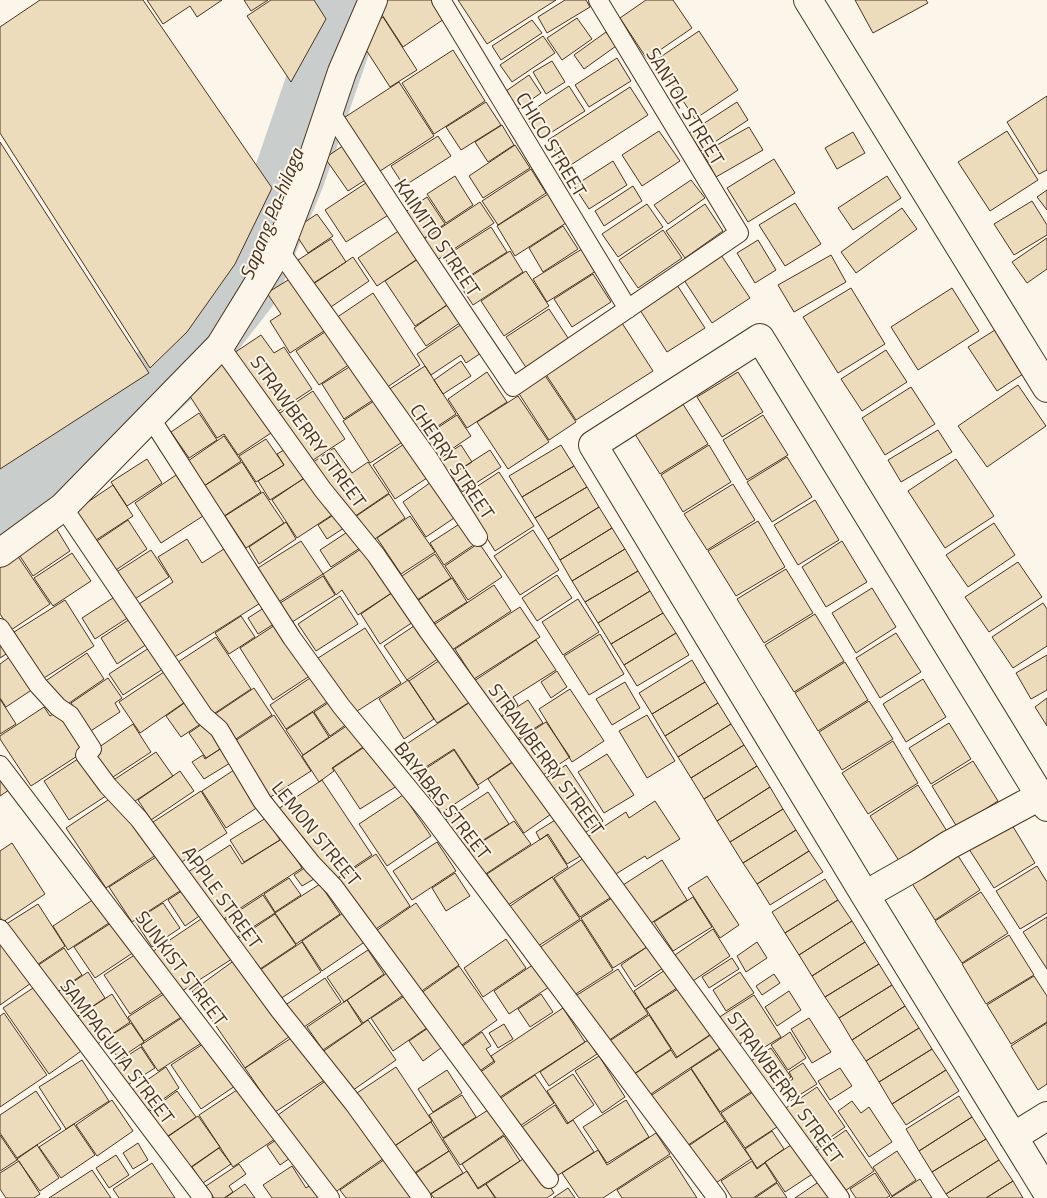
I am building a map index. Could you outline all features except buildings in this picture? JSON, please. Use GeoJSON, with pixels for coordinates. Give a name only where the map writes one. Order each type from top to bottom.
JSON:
{"type":"FeatureCollection","features":[{"type":"Feature","properties":{"kind":"street"},"geometry":{"type":"LineString","coordinates":[[0,553],[63,507],[220,346],[279,250],[305,182],[342,72],[373,0]]}},
{"type":"Feature","properties":{"kind":"street"},"geometry":{"type":"LineString","coordinates":[[808,0],[1047,388]]}},
{"type":"Feature","properties":{"kind":"street"},"geometry":{"type":"LineString","coordinates":[[865,895],[949,845],[1044,802],[760,338],[593,445],[865,895],[1047,1192]]}},
{"type":"Feature","properties":{"kind":"street"},"geometry":{"type":"LineString","coordinates":[[1013,1137],[1047,1116]]}},
{"type":"Feature","properties":{"kind":"lane","name":"CHICO STREET"},"geometry":{"type":"LineString","coordinates":[[441,0],[628,309]]}},
{"type":"Feature","properties":{"kind":"lane","name":"SANTOL STREET"},"geometry":{"type":"LineString","coordinates":[[598,0],[739,233],[628,309]]}},
{"type":"Feature","properties":{"kind":"lane","name":"KAIMITO STREET"},"geometry":{"type":"LineString","coordinates":[[329,110],[513,387],[628,309]]}},
{"type":"Feature","properties":{"kind":"lane","name":"CHERRY STREET"},"geometry":{"type":"LineString","coordinates":[[279,250],[429,459],[478,537],[347,349],[279,250]]}},
{"type":"Feature","properties":{"kind":"lane","name":"STRAWBERRY STREET"},"geometry":{"type":"LineString","coordinates":[[220,346],[323,490],[376,555],[428,631],[840,1198]]}},
{"type":"Feature","properties":{"kind":"lane","name":"BAYABAS STREET"},"geometry":{"type":"LineString","coordinates":[[150,417],[292,638],[330,691],[428,812],[717,1198]]}},
{"type":"Feature","properties":{"kind":"lane","name":"LEMON STREET"},"geometry":{"type":"LineString","coordinates":[[63,507],[204,716],[219,729],[262,801],[312,864],[334,887],[549,1179]]}},
{"type":"Feature","properties":{"kind":"lane","name":"APPLE STREET"},"geometry":{"type":"LineString","coordinates":[[0,628],[38,685],[58,707],[70,715],[92,749],[85,755],[108,786],[139,819],[286,1019],[354,1104],[422,1198]]}},
{"type":"Feature","properties":{"kind":"lane","name":"SUNKIST STREET"},"geometry":{"type":"LineString","coordinates":[[0,765],[330,1198]]}},
{"type":"Feature","properties":{"kind":"lane","name":"SAMPAGUITA STREET"},"geometry":{"type":"LineString","coordinates":[[0,929],[203,1198]]}},
{"type":"Feature","properties":{"kind":"waterway","name":"Sapang Pa-hilaga"},"geometry":{"type":"LineString","coordinates":[[0,509],[91,445],[198,344],[244,285],[290,174],[350,0]]}}]}
